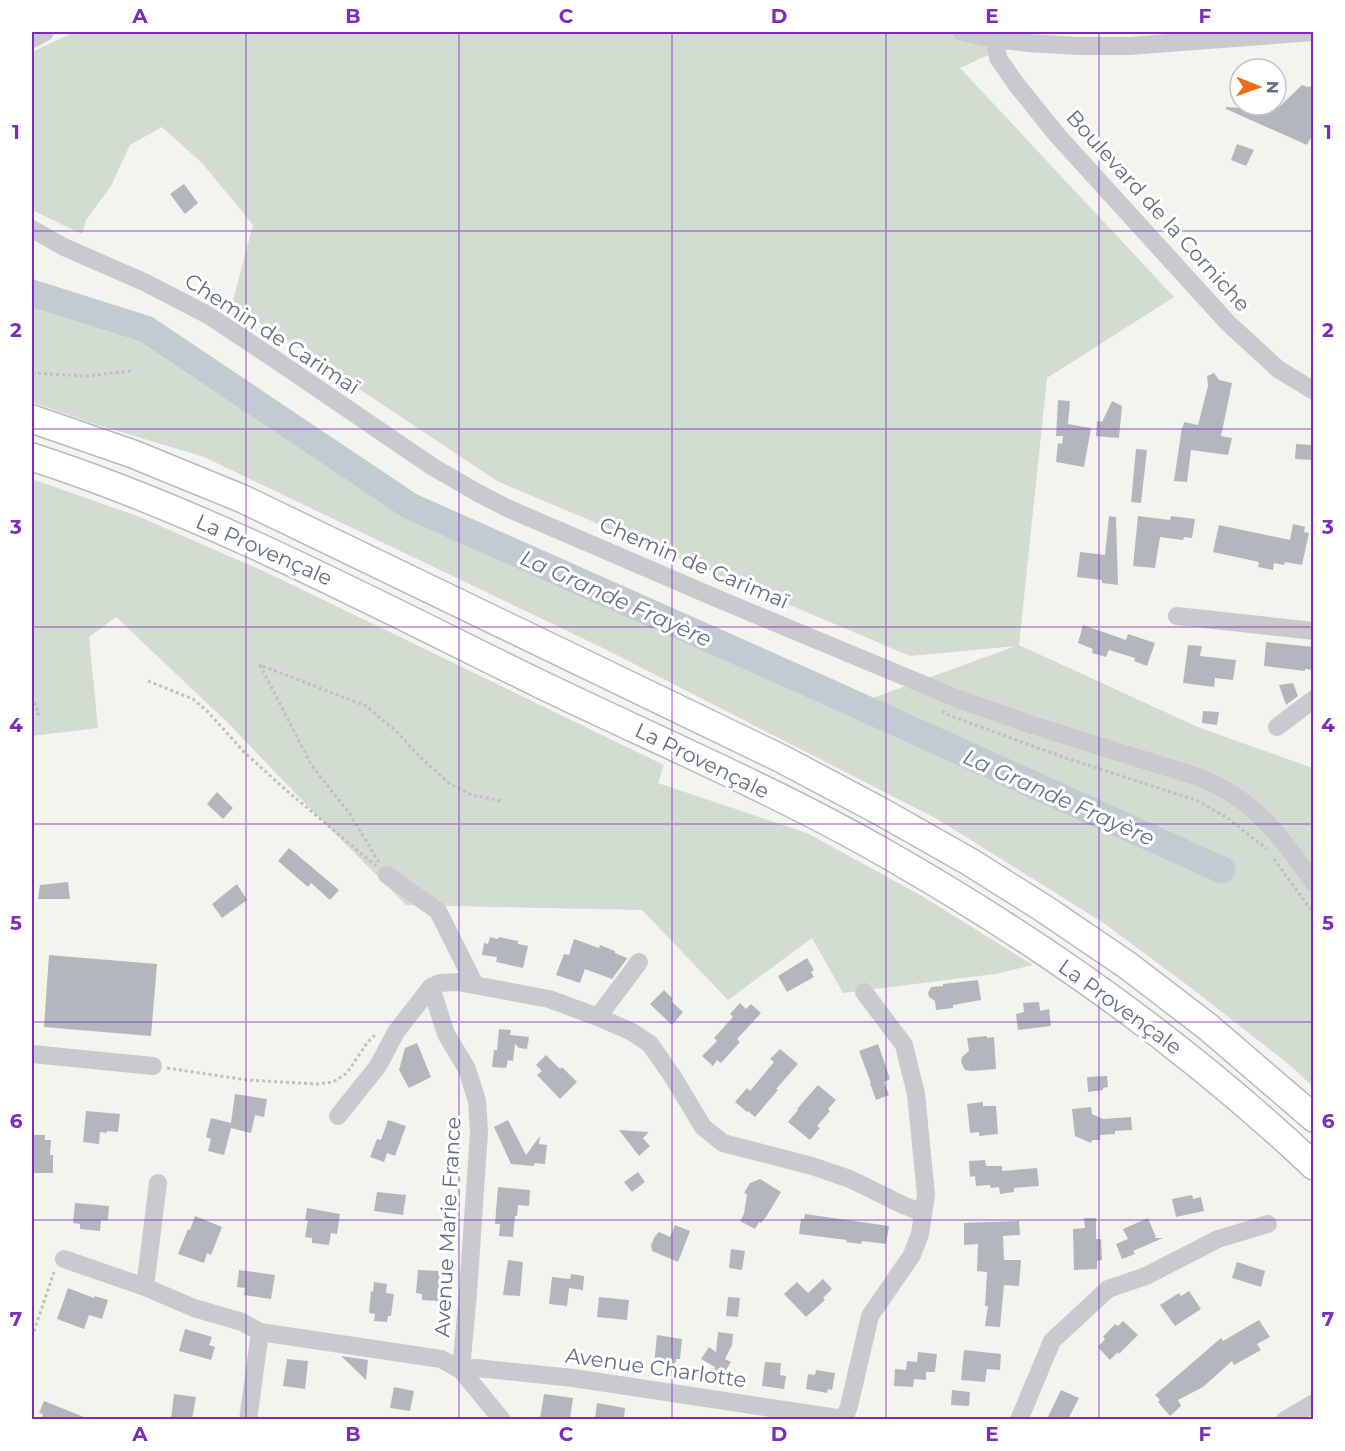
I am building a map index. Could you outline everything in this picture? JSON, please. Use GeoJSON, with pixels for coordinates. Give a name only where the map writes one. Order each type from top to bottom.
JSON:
{"type":"FeatureCollection","features":[{"type":"Feature","properties":{"kind":"highway","name":"La Provençale"},"geometry":{"type":"LineString","coordinates":[[32,419],[133,454],[243,499],[782,759],[880,811],[970,862],[1127,965],[1208,1027],[1314,1118]]}},
{"type":"Feature","properties":{"kind":"highway","name":"La Provençale"},"geometry":{"type":"LineString","coordinates":[[32,457],[156,502],[345,587],[541,684],[723,770],[887,854],[966,901],[1124,1006],[1208,1072],[1314,1166]]}},
{"type":"Feature","properties":{"kind":"street"},"geometry":{"type":"LineString","coordinates":[[32,39],[45,32]]}},
{"type":"Feature","properties":{"kind":"street"},"geometry":{"type":"LineString","coordinates":[[962,32],[1028,43],[1129,46],[1314,32]]}},
{"type":"Feature","properties":{"kind":"street","name":"Boulevard de la Corniche"},"geometry":{"type":"LineString","coordinates":[[995,39],[998,58],[1057,135],[1228,323],[1278,369],[1314,391]]}},
{"type":"Feature","properties":{"kind":"street","name":"Chemin de Carimaï"},"geometry":{"type":"LineString","coordinates":[[32,229],[64,247],[144,282],[207,315],[433,467],[507,508],[956,698],[1220,786],[1243,801],[1272,827],[1314,884]]}},
{"type":"Feature","properties":{"kind":"street","name":"Chemin de Carimaï"},"geometry":{"type":"LineString","coordinates":[[32,241],[64,247]]}},
{"type":"Feature","properties":{"kind":"street"},"geometry":{"type":"LineString","coordinates":[[1177,616],[1314,632]]}},
{"type":"Feature","properties":{"kind":"street"},"geometry":{"type":"LineString","coordinates":[[1277,727],[1314,699]]}},
{"type":"Feature","properties":{"kind":"street"},"geometry":{"type":"LineString","coordinates":[[387,875],[438,911],[475,985]]}},
{"type":"Feature","properties":{"kind":"street"},"geometry":{"type":"LineString","coordinates":[[598,1017],[639,962]]}},
{"type":"Feature","properties":{"kind":"street"},"geometry":{"type":"LineString","coordinates":[[338,1116],[378,1066],[396,1032],[431,987],[440,983],[458,982],[549,999],[632,1032],[650,1044],[703,1127],[723,1143],[831,1172],[923,1213]]}},
{"type":"Feature","properties":{"kind":"street","name":"Avenue Marie France"},"geometry":{"type":"LineString","coordinates":[[431,987],[446,1034],[467,1070],[477,1101],[479,1132],[461,1370]]}},
{"type":"Feature","properties":{"kind":"street"},"geometry":{"type":"LineString","coordinates":[[844,1419],[870,1316],[912,1255],[920,1234],[926,1195],[916,1094],[904,1045],[864,992]]}},
{"type":"Feature","properties":{"kind":"street"},"geometry":{"type":"LineString","coordinates":[[32,1054],[153,1066]]}},
{"type":"Feature","properties":{"kind":"street"},"geometry":{"type":"LineString","coordinates":[[145,1287],[158,1183]]}},
{"type":"Feature","properties":{"kind":"street"},"geometry":{"type":"LineString","coordinates":[[1019,1419],[1052,1341],[1108,1289],[1146,1276],[1218,1239],[1268,1224]]}},
{"type":"Feature","properties":{"kind":"street"},"geometry":{"type":"LineString","coordinates":[[64,1259],[145,1287],[194,1308],[242,1322],[260,1332],[441,1359],[461,1370],[502,1419]]}},
{"type":"Feature","properties":{"kind":"street"},"geometry":{"type":"LineString","coordinates":[[248,1419],[260,1332]]}},
{"type":"Feature","properties":{"kind":"street","name":"Avenue Charlotte"},"geometry":{"type":"LineString","coordinates":[[461,1370],[476,1368],[573,1378],[844,1419]]}},
{"type":"Feature","properties":{"kind":"street"},"geometry":{"type":"LineString","coordinates":[[1285,1419],[1314,1403]]}},
{"type":"Feature","properties":{"kind":"path"},"geometry":{"type":"LineString","coordinates":[[32,373],[86,376],[131,371]]}},
{"type":"Feature","properties":{"kind":"path"},"geometry":{"type":"LineString","coordinates":[[387,875],[350,814],[312,766],[260,665],[366,706],[397,732],[450,784],[472,795],[502,801]]}},
{"type":"Feature","properties":{"kind":"path"},"geometry":{"type":"LineString","coordinates":[[148,681],[193,699],[245,753],[387,875]]}},
{"type":"Feature","properties":{"kind":"path"},"geometry":{"type":"LineString","coordinates":[[32,697],[39,714],[32,712]]}},
{"type":"Feature","properties":{"kind":"path"},"geometry":{"type":"LineString","coordinates":[[153,1066],[246,1080],[317,1084],[333,1082],[347,1073],[367,1043],[379,1032],[396,1032]]}},
{"type":"Feature","properties":{"kind":"path"},"geometry":{"type":"LineString","coordinates":[[32,1337],[53,1272],[64,1259]]}},
{"type":"Feature","properties":{"kind":"shaded area"},"geometry":{"type":"Polygon","coordinates":[[[74,32],[1037,32],[960,68],[1174,297],[1047,378],[1019,645],[1200,728],[1313,768],[1313,1087],[1292,1067],[1190,987],[1102,922],[937,819],[605,649],[204,457],[88,422],[32,402],[32,300],[158,346],[435,527],[845,708],[1016,646],[910,656],[497,481],[232,304],[253,225],[203,164],[162,127],[130,145],[111,186],[86,220],[82,234],[32,210],[32,52],[74,32]]]}},
{"type":"Feature","properties":{"kind":"shaded area"},"geometry":{"type":"Polygon","coordinates":[[[32,479],[140,517],[272,575],[664,765],[658,783],[807,833],[922,896],[1033,965],[995,974],[843,993],[812,938],[728,1000],[642,910],[406,905],[228,723],[116,617],[89,637],[98,728],[32,736],[32,479]]]}},
{"type":"Feature","properties":{"kind":"building"},"geometry":{"type":"Polygon","coordinates":[[[1302,85],[1314,86],[1314,132],[1307,145],[1244,117],[1288,117],[1288,98],[1302,85]]]}},
{"type":"Feature","properties":{"kind":"building"},"geometry":{"type":"Polygon","coordinates":[[[1237,144],[1254,150],[1246,166],[1231,160],[1237,144]]]}},
{"type":"Feature","properties":{"kind":"building"},"geometry":{"type":"Polygon","coordinates":[[[184,184],[198,203],[185,214],[170,194],[184,184]]]}},
{"type":"Feature","properties":{"kind":"building"},"geometry":{"type":"Polygon","coordinates":[[[1214,373],[1219,380],[1232,383],[1221,436],[1232,438],[1228,455],[1191,450],[1187,482],[1174,481],[1182,427],[1184,422],[1198,425],[1208,386],[1207,376],[1214,373]]]}},
{"type":"Feature","properties":{"kind":"building"},"geometry":{"type":"Polygon","coordinates":[[[1058,400],[1070,401],[1068,424],[1091,428],[1084,467],[1056,462],[1058,443],[1062,444],[1063,436],[1056,436],[1058,400]]]}},
{"type":"Feature","properties":{"kind":"building"},"geometry":{"type":"Polygon","coordinates":[[[1112,401],[1122,406],[1119,438],[1096,436],[1097,421],[1102,422],[1112,401]]]}},
{"type":"Feature","properties":{"kind":"building"},"geometry":{"type":"Polygon","coordinates":[[[1296,444],[1314,445],[1314,460],[1295,459],[1296,444]]]}},
{"type":"Feature","properties":{"kind":"building"},"geometry":{"type":"Polygon","coordinates":[[[1136,449],[1147,450],[1141,503],[1131,502],[1136,449]]]}},
{"type":"Feature","properties":{"kind":"building"},"geometry":{"type":"Polygon","coordinates":[[[1109,516],[1116,517],[1118,585],[1102,583],[1102,580],[1077,577],[1080,552],[1105,555],[1109,516]]]}},
{"type":"Feature","properties":{"kind":"building"},"geometry":{"type":"Polygon","coordinates":[[[1138,516],[1170,520],[1171,516],[1195,519],[1192,538],[1184,537],[1183,540],[1160,537],[1155,568],[1133,566],[1138,516]]]}},
{"type":"Feature","properties":{"kind":"building"},"geometry":{"type":"Polygon","coordinates":[[[1293,524],[1305,527],[1304,532],[1309,533],[1302,565],[1274,563],[1273,570],[1258,567],[1259,562],[1213,552],[1219,525],[1290,540],[1293,524]]]}},
{"type":"Feature","properties":{"kind":"building"},"geometry":{"type":"Polygon","coordinates":[[[1083,625],[1126,640],[1128,634],[1155,643],[1147,666],[1134,661],[1135,658],[1109,650],[1106,657],[1092,653],[1093,649],[1078,643],[1083,625]]]}},
{"type":"Feature","properties":{"kind":"building"},"geometry":{"type":"Polygon","coordinates":[[[1266,642],[1314,647],[1314,670],[1264,666],[1266,642]]]}},
{"type":"Feature","properties":{"kind":"building"},"geometry":{"type":"Polygon","coordinates":[[[1188,645],[1202,646],[1200,656],[1236,660],[1233,680],[1215,678],[1214,687],[1183,683],[1188,645]]]}},
{"type":"Feature","properties":{"kind":"building"},"geometry":{"type":"Polygon","coordinates":[[[1293,683],[1298,696],[1286,705],[1279,685],[1293,683]]]}},
{"type":"Feature","properties":{"kind":"building"},"geometry":{"type":"Polygon","coordinates":[[[1203,711],[1219,712],[1217,725],[1202,723],[1203,711]]]}},
{"type":"Feature","properties":{"kind":"building"},"geometry":{"type":"Polygon","coordinates":[[[217,792],[233,808],[223,819],[207,804],[217,792]]]}},
{"type":"Feature","properties":{"kind":"building"},"geometry":{"type":"Polygon","coordinates":[[[289,848],[339,890],[330,900],[311,883],[308,887],[278,861],[289,848]]]}},
{"type":"Feature","properties":{"kind":"building"},"geometry":{"type":"Polygon","coordinates":[[[68,882],[70,899],[38,899],[40,885],[68,882]]]}},
{"type":"Feature","properties":{"kind":"building"},"geometry":{"type":"Polygon","coordinates":[[[237,884],[247,900],[222,918],[212,904],[237,884]]]}},
{"type":"Feature","properties":{"kind":"building"},"geometry":{"type":"Polygon","coordinates":[[[490,937],[518,941],[518,944],[528,946],[523,968],[496,962],[497,957],[482,955],[484,943],[488,944],[490,937]]]}},
{"type":"Feature","properties":{"kind":"building"},"geometry":{"type":"Polygon","coordinates":[[[574,939],[599,948],[600,945],[627,958],[612,979],[585,969],[580,983],[556,975],[564,954],[569,955],[574,939]]]}},
{"type":"Feature","properties":{"kind":"building"},"geometry":{"type":"Polygon","coordinates":[[[49,955],[157,964],[151,1036],[44,1027],[49,955]]]}},
{"type":"Feature","properties":{"kind":"building"},"geometry":{"type":"Polygon","coordinates":[[[807,958],[814,970],[811,972],[814,977],[787,992],[778,976],[807,958]]]}},
{"type":"Feature","properties":{"kind":"building"},"geometry":{"type":"Polygon","coordinates":[[[978,980],[981,1000],[936,1010],[935,1001],[929,997],[931,987],[978,980]]]}},
{"type":"Feature","properties":{"kind":"building"},"geometry":{"type":"Polygon","coordinates":[[[664,990],[673,999],[671,1001],[683,1012],[672,1025],[650,1004],[664,990]]]}},
{"type":"Feature","properties":{"kind":"building"},"geometry":{"type":"Polygon","coordinates":[[[1039,1002],[1040,1011],[1049,1009],[1051,1026],[1018,1030],[1016,1014],[1024,1012],[1023,1003],[1039,1002]]]}},
{"type":"Feature","properties":{"kind":"building"},"geometry":{"type":"Polygon","coordinates":[[[740,1003],[746,1009],[751,1004],[761,1013],[737,1039],[740,1042],[721,1063],[717,1060],[713,1066],[702,1056],[717,1041],[714,1038],[733,1017],[730,1014],[740,1003]]]}},
{"type":"Feature","properties":{"kind":"building"},"geometry":{"type":"Polygon","coordinates":[[[499,1029],[511,1030],[510,1035],[529,1037],[527,1049],[519,1048],[515,1044],[513,1061],[508,1060],[506,1068],[492,1067],[494,1050],[497,1050],[499,1029]]]}},
{"type":"Feature","properties":{"kind":"building"},"geometry":{"type":"Polygon","coordinates":[[[987,1036],[987,1038],[994,1037],[996,1069],[965,1070],[961,1062],[962,1057],[969,1051],[967,1038],[987,1036]]]}},
{"type":"Feature","properties":{"kind":"building"},"geometry":{"type":"Polygon","coordinates":[[[417,1043],[431,1077],[409,1088],[399,1070],[405,1048],[417,1043]]]}},
{"type":"Feature","properties":{"kind":"building"},"geometry":{"type":"Polygon","coordinates":[[[878,1044],[890,1079],[884,1082],[889,1095],[876,1100],[859,1051],[878,1044]]]}},
{"type":"Feature","properties":{"kind":"building"},"geometry":{"type":"Polygon","coordinates":[[[780,1049],[798,1064],[755,1117],[735,1102],[747,1088],[750,1091],[774,1062],[770,1059],[780,1049]]]}},
{"type":"Feature","properties":{"kind":"building"},"geometry":{"type":"Polygon","coordinates":[[[546,1055],[577,1082],[560,1099],[537,1075],[542,1071],[536,1065],[546,1055]]]}},
{"type":"Feature","properties":{"kind":"building"},"geometry":{"type":"Polygon","coordinates":[[[1107,1076],[1108,1087],[1088,1092],[1087,1077],[1107,1076]]]}},
{"type":"Feature","properties":{"kind":"building"},"geometry":{"type":"Polygon","coordinates":[[[818,1085],[836,1100],[817,1126],[820,1128],[810,1140],[788,1122],[818,1085]]]}},
{"type":"Feature","properties":{"kind":"building"},"geometry":{"type":"Polygon","coordinates":[[[235,1094],[267,1099],[264,1117],[255,1115],[251,1133],[231,1128],[224,1155],[208,1151],[211,1139],[206,1137],[211,1118],[231,1123],[235,1094]]]}},
{"type":"Feature","properties":{"kind":"building"},"geometry":{"type":"Polygon","coordinates":[[[983,1102],[983,1106],[996,1106],[998,1134],[979,1136],[979,1132],[970,1133],[967,1104],[983,1102]]]}},
{"type":"Feature","properties":{"kind":"building"},"geometry":{"type":"Polygon","coordinates":[[[1091,1107],[1092,1114],[1103,1119],[1131,1117],[1132,1130],[1100,1135],[1100,1140],[1092,1140],[1091,1143],[1075,1136],[1072,1109],[1091,1107]]]}},
{"type":"Feature","properties":{"kind":"building"},"geometry":{"type":"Polygon","coordinates":[[[86,1111],[120,1114],[118,1132],[100,1132],[99,1144],[83,1142],[86,1111]]]}},
{"type":"Feature","properties":{"kind":"building"},"geometry":{"type":"Polygon","coordinates":[[[388,1120],[406,1126],[395,1156],[387,1153],[384,1162],[370,1157],[377,1139],[381,1140],[388,1120]]]}},
{"type":"Feature","properties":{"kind":"building"},"geometry":{"type":"Polygon","coordinates":[[[508,1120],[526,1155],[540,1136],[539,1144],[547,1145],[545,1164],[535,1163],[534,1166],[511,1164],[494,1127],[508,1120]]]}},
{"type":"Feature","properties":{"kind":"building"},"geometry":{"type":"Polygon","coordinates":[[[619,1130],[649,1132],[643,1138],[650,1146],[639,1156],[619,1130]]]}},
{"type":"Feature","properties":{"kind":"building"},"geometry":{"type":"Polygon","coordinates":[[[32,1135],[45,1135],[45,1140],[51,1140],[50,1155],[53,1155],[53,1173],[32,1173],[32,1135]]]}},
{"type":"Feature","properties":{"kind":"building"},"geometry":{"type":"Polygon","coordinates":[[[985,1160],[986,1166],[1002,1166],[1002,1171],[1037,1168],[1039,1186],[1014,1188],[1014,1192],[1000,1194],[999,1187],[976,1186],[975,1176],[970,1177],[969,1161],[985,1160]]]}},
{"type":"Feature","properties":{"kind":"building"},"geometry":{"type":"Polygon","coordinates":[[[638,1172],[645,1182],[632,1192],[624,1182],[638,1172]]]}},
{"type":"Feature","properties":{"kind":"building"},"geometry":{"type":"Polygon","coordinates":[[[760,1179],[781,1192],[766,1217],[755,1229],[740,1221],[744,1214],[747,1194],[744,1193],[750,1183],[760,1179]]]}},
{"type":"Feature","properties":{"kind":"building"},"geometry":{"type":"Polygon","coordinates":[[[498,1187],[530,1190],[529,1206],[518,1205],[513,1237],[499,1236],[500,1224],[495,1224],[498,1187]]]}},
{"type":"Feature","properties":{"kind":"building"},"geometry":{"type":"Polygon","coordinates":[[[377,1192],[406,1195],[403,1215],[374,1211],[377,1192]]]}},
{"type":"Feature","properties":{"kind":"building"},"geometry":{"type":"Polygon","coordinates":[[[1192,1195],[1193,1199],[1201,1197],[1204,1211],[1176,1217],[1172,1199],[1192,1195]]]}},
{"type":"Feature","properties":{"kind":"building"},"geometry":{"type":"Polygon","coordinates":[[[75,1203],[109,1206],[108,1220],[101,1220],[100,1231],[80,1229],[80,1224],[73,1223],[75,1203]]]}},
{"type":"Feature","properties":{"kind":"building"},"geometry":{"type":"Polygon","coordinates":[[[307,1208],[340,1214],[337,1234],[331,1233],[329,1245],[312,1243],[312,1238],[305,1237],[308,1220],[305,1220],[307,1208]]]}},
{"type":"Feature","properties":{"kind":"building"},"geometry":{"type":"Polygon","coordinates":[[[805,1214],[889,1226],[886,1244],[862,1241],[861,1244],[799,1234],[801,1219],[804,1219],[805,1214]]]}},
{"type":"Feature","properties":{"kind":"building"},"geometry":{"type":"Polygon","coordinates":[[[195,1216],[222,1227],[211,1255],[207,1253],[204,1263],[178,1254],[195,1216]]]}},
{"type":"Feature","properties":{"kind":"building"},"geometry":{"type":"Polygon","coordinates":[[[1084,1218],[1096,1218],[1096,1239],[1101,1239],[1102,1260],[1097,1261],[1097,1269],[1074,1270],[1073,1229],[1085,1228],[1084,1218]]]}},
{"type":"Feature","properties":{"kind":"building"},"geometry":{"type":"Polygon","coordinates":[[[1148,1218],[1156,1237],[1154,1238],[1163,1238],[1133,1251],[1135,1254],[1122,1259],[1116,1244],[1128,1239],[1123,1229],[1148,1218]]]}},
{"type":"Feature","properties":{"kind":"building"},"geometry":{"type":"Polygon","coordinates":[[[1019,1221],[1020,1235],[1003,1236],[1004,1260],[1021,1260],[1019,1286],[1004,1285],[1000,1327],[985,1326],[988,1306],[985,1306],[987,1272],[977,1271],[978,1244],[964,1245],[964,1223],[1019,1221]]]}},
{"type":"Feature","properties":{"kind":"building"},"geometry":{"type":"Polygon","coordinates":[[[675,1225],[690,1231],[678,1262],[652,1251],[651,1245],[659,1232],[670,1237],[675,1225]]]}},
{"type":"Feature","properties":{"kind":"building"},"geometry":{"type":"Polygon","coordinates":[[[731,1249],[745,1251],[742,1270],[729,1268],[731,1249]]]}},
{"type":"Feature","properties":{"kind":"building"},"geometry":{"type":"Polygon","coordinates":[[[508,1260],[523,1262],[520,1296],[503,1295],[508,1260]]]}},
{"type":"Feature","properties":{"kind":"building"},"geometry":{"type":"Polygon","coordinates":[[[1237,1262],[1265,1271],[1261,1287],[1232,1278],[1237,1262]]]}},
{"type":"Feature","properties":{"kind":"building"},"geometry":{"type":"Polygon","coordinates":[[[239,1270],[275,1275],[271,1299],[244,1295],[245,1288],[237,1287],[239,1270]]]}},
{"type":"Feature","properties":{"kind":"building"},"geometry":{"type":"Polygon","coordinates":[[[418,1270],[440,1271],[438,1301],[422,1300],[422,1294],[416,1293],[418,1270]]]}},
{"type":"Feature","properties":{"kind":"building"},"geometry":{"type":"Polygon","coordinates":[[[571,1274],[584,1276],[583,1290],[569,1288],[567,1306],[549,1304],[552,1277],[570,1279],[571,1274]]]}},
{"type":"Feature","properties":{"kind":"building"},"geometry":{"type":"Polygon","coordinates":[[[823,1279],[832,1289],[823,1298],[825,1300],[806,1317],[784,1294],[797,1282],[808,1293],[823,1279]]]}},
{"type":"Feature","properties":{"kind":"building"},"geometry":{"type":"Polygon","coordinates":[[[374,1282],[387,1284],[386,1293],[394,1294],[391,1316],[388,1316],[387,1322],[374,1321],[375,1314],[369,1313],[374,1282]]]}},
{"type":"Feature","properties":{"kind":"building"},"geometry":{"type":"Polygon","coordinates":[[[68,1288],[94,1298],[95,1296],[108,1300],[102,1319],[89,1315],[84,1329],[57,1319],[68,1288]]]}},
{"type":"Feature","properties":{"kind":"building"},"geometry":{"type":"Polygon","coordinates":[[[1189,1291],[1201,1309],[1175,1326],[1160,1305],[1179,1293],[1181,1296],[1189,1291]]]}},
{"type":"Feature","properties":{"kind":"building"},"geometry":{"type":"Polygon","coordinates":[[[599,1297],[629,1300],[627,1320],[597,1317],[599,1297]]]}},
{"type":"Feature","properties":{"kind":"building"},"geometry":{"type":"Polygon","coordinates":[[[728,1297],[740,1298],[738,1317],[726,1316],[728,1297]]]}},
{"type":"Feature","properties":{"kind":"building"},"geometry":{"type":"Polygon","coordinates":[[[1259,1320],[1270,1337],[1257,1344],[1261,1350],[1234,1365],[1232,1361],[1203,1387],[1178,1400],[1181,1406],[1170,1416],[1155,1395],[1221,1338],[1223,1341],[1259,1320]]]}},
{"type":"Feature","properties":{"kind":"building"},"geometry":{"type":"Polygon","coordinates":[[[1123,1321],[1138,1335],[1110,1360],[1098,1347],[1105,1339],[1103,1337],[1115,1324],[1118,1326],[1123,1321]]]}},
{"type":"Feature","properties":{"kind":"building"},"geometry":{"type":"Polygon","coordinates":[[[185,1329],[212,1337],[209,1345],[215,1347],[211,1360],[179,1351],[185,1329]]]}},
{"type":"Feature","properties":{"kind":"building"},"geometry":{"type":"Polygon","coordinates":[[[718,1332],[733,1334],[732,1345],[725,1359],[731,1362],[724,1373],[719,1370],[714,1379],[715,1367],[701,1359],[709,1347],[716,1352],[718,1332]]]}},
{"type":"Feature","properties":{"kind":"building"},"geometry":{"type":"Polygon","coordinates":[[[657,1335],[682,1339],[680,1359],[676,1359],[675,1367],[654,1364],[657,1335]]]}},
{"type":"Feature","properties":{"kind":"building"},"geometry":{"type":"Polygon","coordinates":[[[964,1350],[1001,1354],[1000,1370],[987,1369],[985,1382],[961,1380],[964,1350]]]}},
{"type":"Feature","properties":{"kind":"building"},"geometry":{"type":"Polygon","coordinates":[[[918,1352],[937,1354],[935,1372],[926,1372],[926,1380],[914,1379],[913,1387],[894,1386],[895,1369],[906,1370],[907,1361],[917,1362],[918,1352]]]}},
{"type":"Feature","properties":{"kind":"building"},"geometry":{"type":"Polygon","coordinates":[[[341,1356],[368,1360],[366,1380],[341,1356]]]}},
{"type":"Feature","properties":{"kind":"building"},"geometry":{"type":"Polygon","coordinates":[[[287,1359],[308,1361],[305,1389],[283,1386],[287,1359]]]}},
{"type":"Feature","properties":{"kind":"building"},"geometry":{"type":"Polygon","coordinates":[[[765,1362],[781,1363],[780,1375],[786,1376],[784,1389],[762,1386],[765,1362]]]}},
{"type":"Feature","properties":{"kind":"building"},"geometry":{"type":"Polygon","coordinates":[[[816,1370],[835,1373],[832,1390],[828,1389],[827,1393],[806,1389],[808,1374],[815,1375],[816,1370]]]}},
{"type":"Feature","properties":{"kind":"building"},"geometry":{"type":"Polygon","coordinates":[[[394,1387],[414,1391],[410,1411],[390,1408],[394,1387]]]}},
{"type":"Feature","properties":{"kind":"building"},"geometry":{"type":"Polygon","coordinates":[[[952,1390],[970,1392],[969,1406],[951,1405],[952,1390]]]}},
{"type":"Feature","properties":{"kind":"building"},"geometry":{"type":"Polygon","coordinates":[[[1061,1390],[1079,1398],[1068,1419],[1047,1419],[1061,1390]]]}},
{"type":"Feature","properties":{"kind":"building"},"geometry":{"type":"Polygon","coordinates":[[[174,1394],[196,1397],[192,1419],[171,1419],[174,1394]]]}},
{"type":"Feature","properties":{"kind":"building"},"geometry":{"type":"Polygon","coordinates":[[[544,1394],[573,1398],[570,1419],[540,1418],[544,1394]]]}},
{"type":"Feature","properties":{"kind":"building"},"geometry":{"type":"Polygon","coordinates":[[[44,1401],[89,1419],[41,1419],[43,1414],[39,1413],[44,1401]]]}},
{"type":"Feature","properties":{"kind":"building"},"geometry":{"type":"Polygon","coordinates":[[[597,1403],[625,1408],[624,1419],[595,1419],[597,1403]]]}},
{"type":"Feature","properties":{"kind":"waterway","name":"La Grande Frayère"},"geometry":{"type":"LineString","coordinates":[[32,293],[146,329],[410,506],[1222,870]]}}]}
